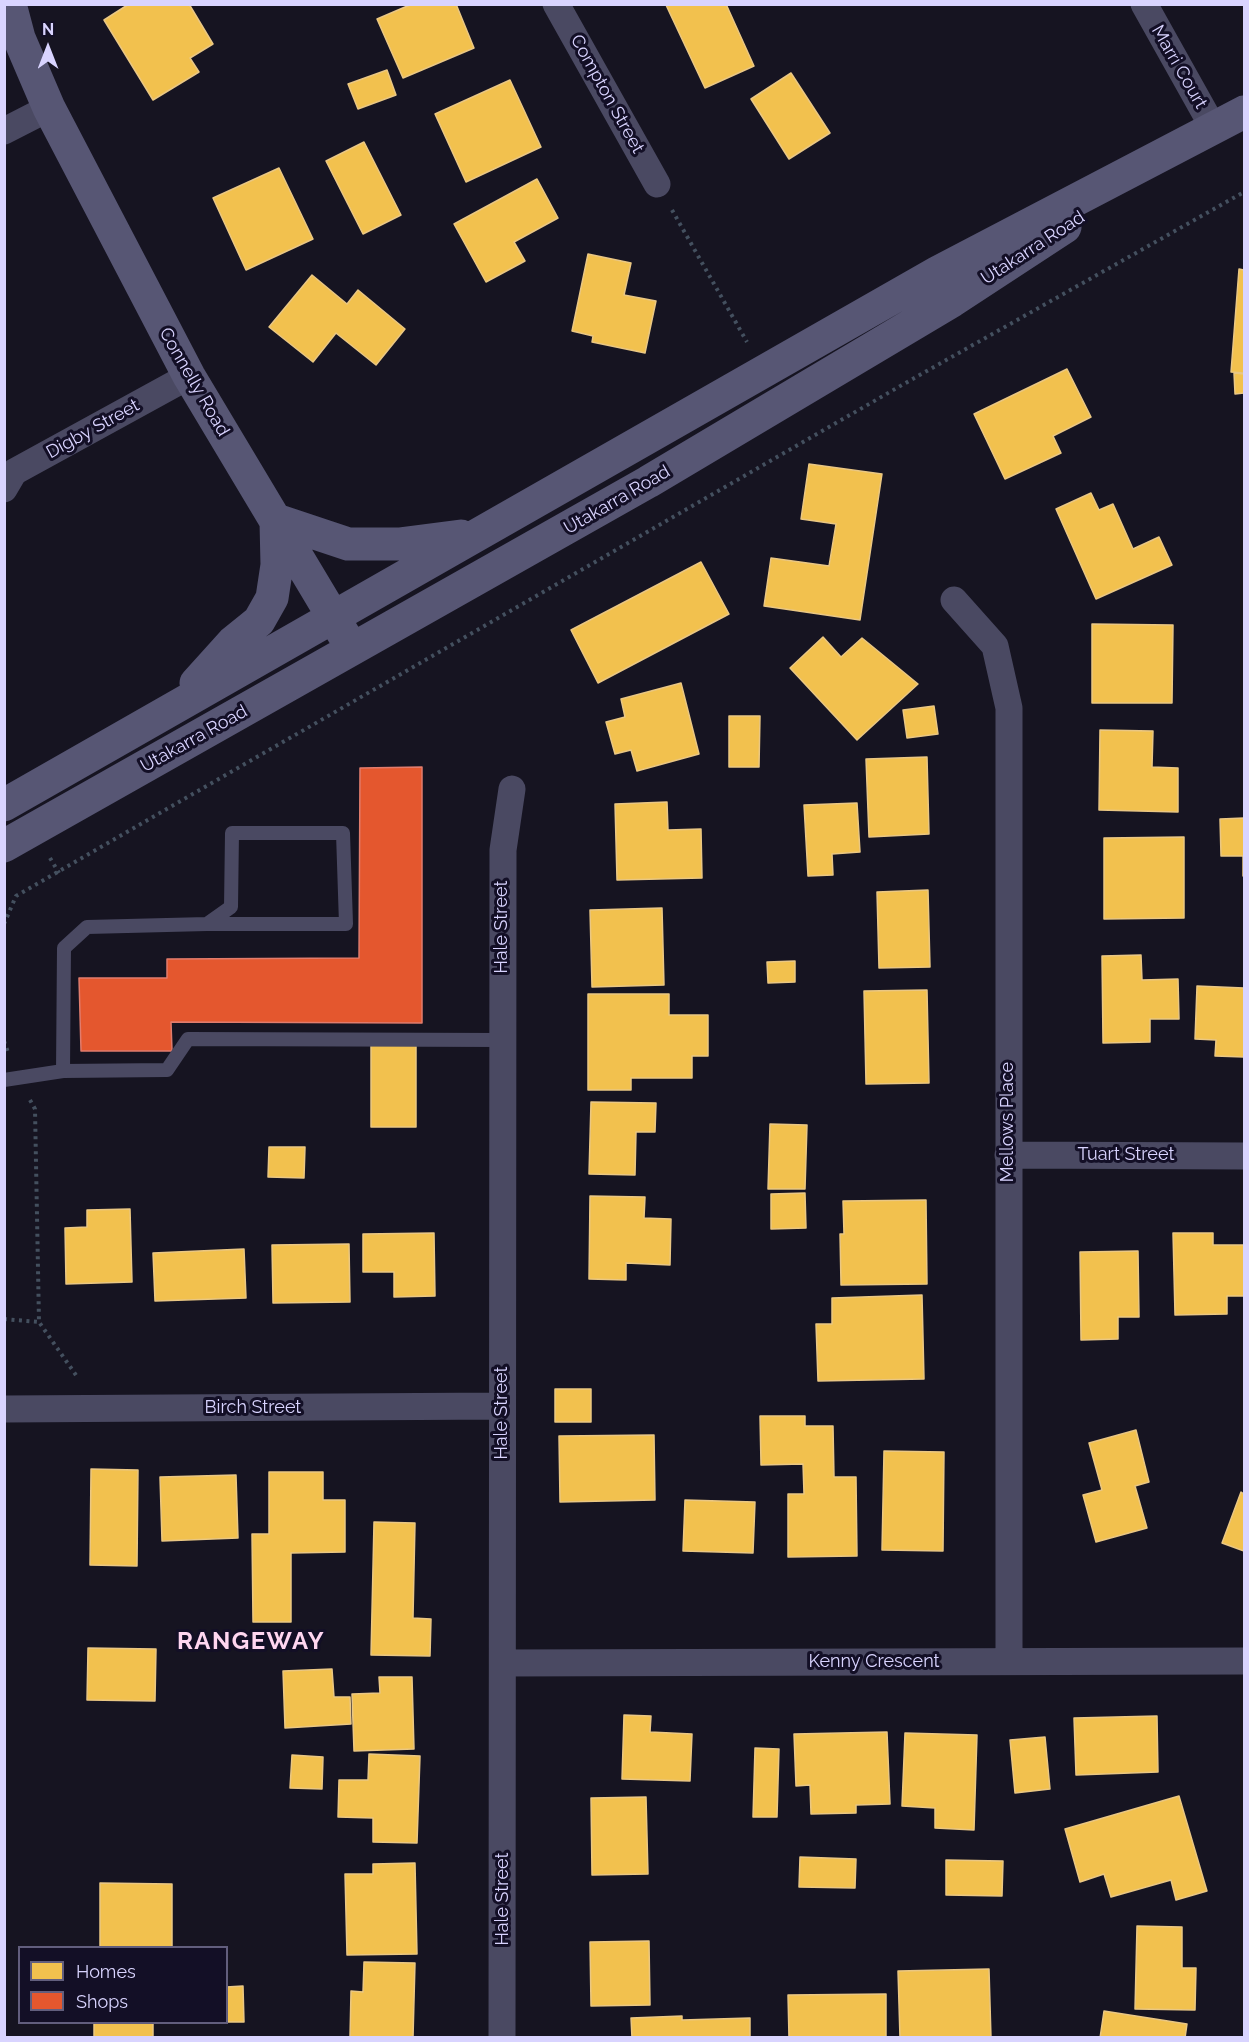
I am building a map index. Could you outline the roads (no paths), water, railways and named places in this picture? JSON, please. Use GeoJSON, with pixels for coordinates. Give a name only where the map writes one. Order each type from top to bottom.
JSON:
{"type":"FeatureCollection","features":[{"type":"Feature","properties":{"kind":"main road","name":"Connelly Road"},"geometry":{"type":"LineString","coordinates":[[10,4],[19,38],[49,108],[189,376],[352,649]]}},
{"type":"Feature","properties":{"kind":"main road","name":"Utakarra Road"},"geometry":{"type":"LineString","coordinates":[[4,805],[938,272],[1245,112]]}},
{"type":"Feature","properties":{"kind":"main road","name":"Utakarra Road"},"geometry":{"type":"LineString","coordinates":[[4,846],[648,482],[952,301],[1215,129]]}},
{"type":"Feature","properties":{"kind":"main road"},"geometry":{"type":"LineString","coordinates":[[171,709],[233,642],[259,621],[272,598],[277,565],[276,520],[320,537],[348,544],[369,546],[475,535]]}},
{"type":"Feature","properties":{"kind":"main road"},"geometry":{"type":"LineString","coordinates":[[4,865],[152,779],[195,738]]}},
{"type":"Feature","properties":{"kind":"street","name":"Compton Street"},"geometry":{"type":"LineString","coordinates":[[556,4],[657,184]]}},
{"type":"Feature","properties":{"kind":"street","name":"Marri Court"},"geometry":{"type":"LineString","coordinates":[[1144,4],[1215,129]]}},
{"type":"Feature","properties":{"kind":"street"},"geometry":{"type":"LineString","coordinates":[[4,131],[49,108]]}},
{"type":"Feature","properties":{"kind":"street","name":"Digby Street"},"geometry":{"type":"LineString","coordinates":[[4,489],[14,472],[189,376]]}},
{"type":"Feature","properties":{"kind":"street","name":"Mellows Place"},"geometry":{"type":"LineString","coordinates":[[954,600],[995,646],[1009,708],[1009,1661]]}},
{"type":"Feature","properties":{"kind":"street","name":"Hale Street"},"geometry":{"type":"LineString","coordinates":[[502,2037],[503,850],[512,789]]}},
{"type":"Feature","properties":{"kind":"street","name":"Tuart Street"},"geometry":{"type":"LineString","coordinates":[[1008,1155],[1245,1156]]}},
{"type":"Feature","properties":{"kind":"street","name":"Birch Street"},"geometry":{"type":"LineString","coordinates":[[4,1409],[501,1406]]}},
{"type":"Feature","properties":{"kind":"street","name":"Kenny Crescent"},"geometry":{"type":"LineString","coordinates":[[504,1663],[1245,1661]]}},
{"type":"Feature","properties":{"kind":"lane"},"geometry":{"type":"LineString","coordinates":[[63,1071],[64,948],[87,927],[346,924],[343,833],[232,833],[231,907],[207,924]]}},
{"type":"Feature","properties":{"kind":"lane"},"geometry":{"type":"LineString","coordinates":[[4,1080],[63,1071],[167,1070],[188,1039],[502,1040]]}},
{"type":"Feature","properties":{"kind":"district","name":"RANGEWAY"},"geometry":{"type":"Point","coordinates":[251,1642]}}]}
